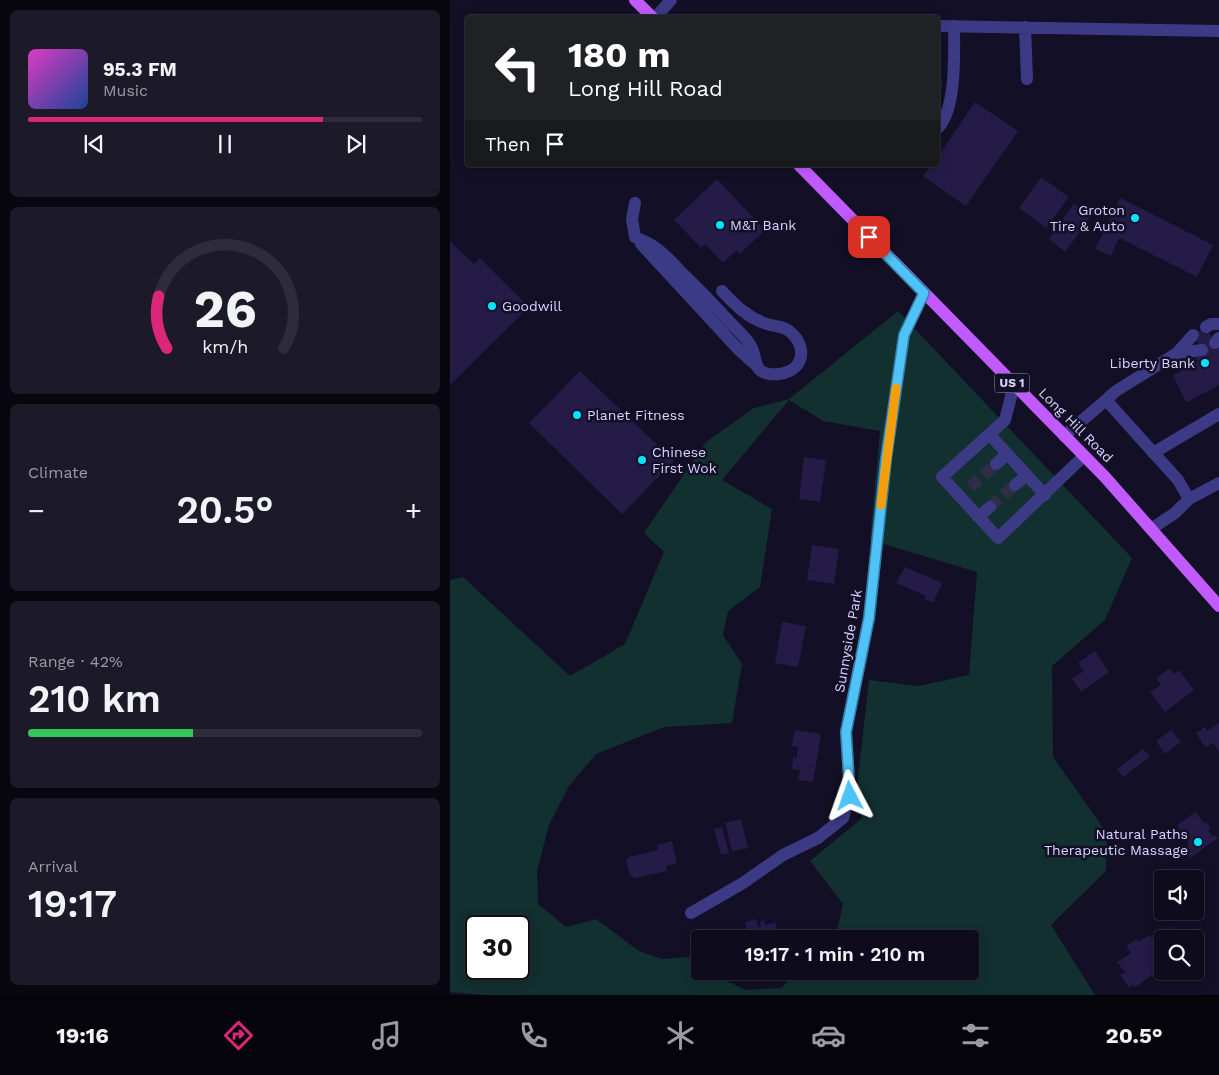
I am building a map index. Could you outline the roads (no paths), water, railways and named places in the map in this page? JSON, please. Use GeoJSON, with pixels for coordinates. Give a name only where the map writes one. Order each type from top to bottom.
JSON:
{"type":"FeatureCollection","features":[{"type":"Feature","properties":{"kind":"main road"},"geometry":{"type":"LineString","coordinates":[[635,0],[651,15]]}},
{"type":"Feature","properties":{"kind":"main road","name":"Long Hill Road"},"geometry":{"type":"LineString","coordinates":[[801,167],[1105,477],[1219,606]]}},
{"type":"Feature","properties":{"kind":"street"},"geometry":{"type":"LineString","coordinates":[[657,15],[671,0]]}},
{"type":"Feature","properties":{"kind":"street"},"geometry":{"type":"LineString","coordinates":[[940,26],[1219,31]]}},
{"type":"Feature","properties":{"kind":"street"},"geometry":{"type":"LineString","coordinates":[[940,125],[944,120],[953,84],[954,26]]}},
{"type":"Feature","properties":{"kind":"street"},"geometry":{"type":"LineString","coordinates":[[1025,27],[1027,78]]}},
{"type":"Feature","properties":{"kind":"street"},"geometry":{"type":"LineString","coordinates":[[635,203],[632,219],[636,237],[664,254],[710,301],[750,344],[758,367],[762,371],[772,374],[794,370],[801,359],[800,347],[789,331],[778,326],[766,324],[746,313],[722,291]]}},
{"type":"Feature","properties":{"kind":"street","name":"Sunnyside Park"},"geometry":{"type":"LineString","coordinates":[[690,914],[743,883],[783,855],[818,838],[842,818],[850,796],[846,732],[869,618],[886,459],[904,335],[924,293]]}},
{"type":"Feature","properties":{"kind":"street"},"geometry":{"type":"LineString","coordinates":[[1064,436],[1116,391],[1177,353],[1193,335]]}},
{"type":"Feature","properties":{"kind":"street"},"geometry":{"type":"LineString","coordinates":[[1177,353],[1202,350]]}},
{"type":"Feature","properties":{"kind":"street"},"geometry":{"type":"LineString","coordinates":[[1014,385],[1005,420],[942,477],[998,538],[1084,456]]}},
{"type":"Feature","properties":{"kind":"street"},"geometry":{"type":"LineString","coordinates":[[1106,400],[1178,480],[1189,499]]}},
{"type":"Feature","properties":{"kind":"street"},"geometry":{"type":"LineString","coordinates":[[1153,453],[1219,414]]}},
{"type":"Feature","properties":{"kind":"street"},"geometry":{"type":"LineString","coordinates":[[990,435],[1045,495]]}},
{"type":"Feature","properties":{"kind":"street"},"geometry":{"type":"LineString","coordinates":[[996,464],[1007,454]]}},
{"type":"Feature","properties":{"kind":"street"},"geometry":{"type":"LineString","coordinates":[[1015,485],[1027,475]]}},
{"type":"Feature","properties":{"kind":"street"},"geometry":{"type":"LineString","coordinates":[[1151,529],[1175,513],[1189,499],[1219,482]]}},
{"type":"Feature","properties":{"kind":"street"},"geometry":{"type":"LineString","coordinates":[[959,496],[970,487]]}},
{"type":"Feature","properties":{"kind":"street"},"geometry":{"type":"LineString","coordinates":[[978,517],[990,507]]}},
{"type":"Feature","properties":{"kind":"tunnel"},"geometry":{"type":"LineString","coordinates":[[970,487],[996,464]]}},
{"type":"Feature","properties":{"kind":"tunnel"},"geometry":{"type":"LineString","coordinates":[[990,507],[1015,485]]}},
{"type":"Feature","properties":{"kind":"place","name":"Groton Tire & Auto"},"geometry":{"type":"Point","coordinates":[1135,218]}},
{"type":"Feature","properties":{"kind":"place","name":"M&T Bank"},"geometry":{"type":"Point","coordinates":[720,225]}},
{"type":"Feature","properties":{"kind":"place","name":"Goodwill"},"geometry":{"type":"Point","coordinates":[492,306]}},
{"type":"Feature","properties":{"kind":"place","name":"Liberty Bank"},"geometry":{"type":"Point","coordinates":[1205,363]}},
{"type":"Feature","properties":{"kind":"place","name":"Planet Fitness"},"geometry":{"type":"Point","coordinates":[577,415]}},
{"type":"Feature","properties":{"kind":"place","name":"Chinese First Wok"},"geometry":{"type":"Point","coordinates":[642,460]}},
{"type":"Feature","properties":{"kind":"place","name":"Natural Paths Therapeutic Massage"},"geometry":{"type":"Point","coordinates":[1198,842]}}]}
